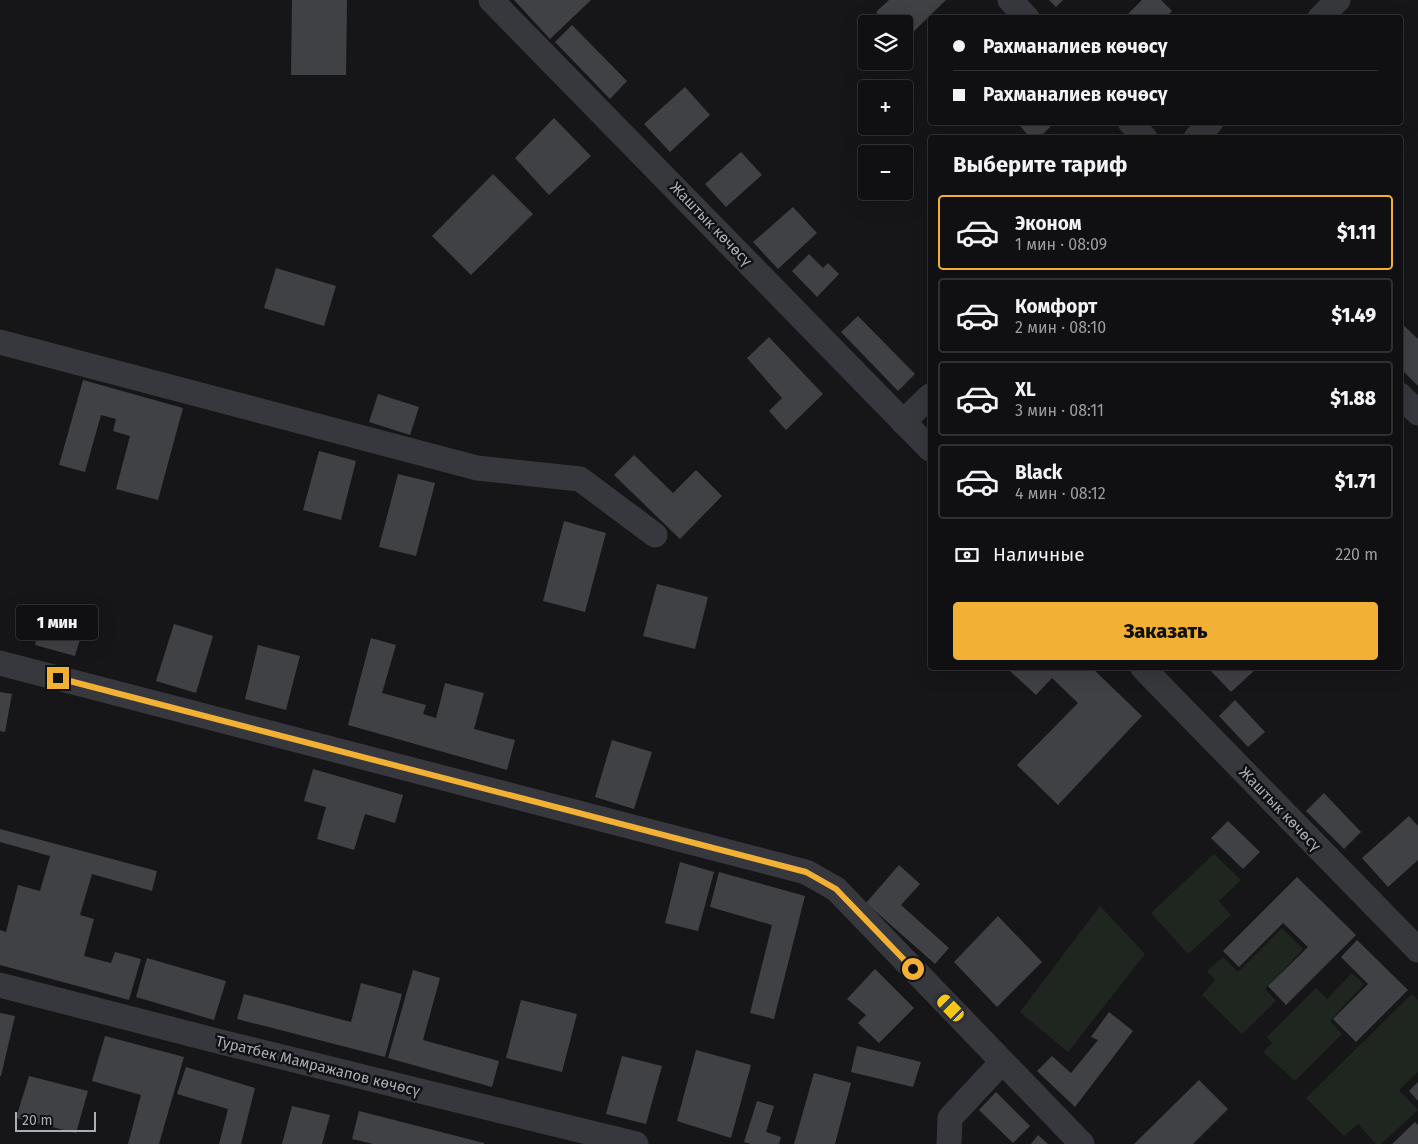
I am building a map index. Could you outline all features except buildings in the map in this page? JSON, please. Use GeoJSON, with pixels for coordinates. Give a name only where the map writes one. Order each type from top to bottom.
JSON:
{"type":"FeatureCollection","features":[{"type":"Feature","properties":{"kind":"street","name":"Жаштык көчөсү"},"geometry":{"type":"LineString","coordinates":[[491,0],[928,447]]}},
{"type":"Feature","properties":{"kind":"street"},"geometry":{"type":"LineString","coordinates":[[1010,0],[1024,15]]}},
{"type":"Feature","properties":{"kind":"street"},"geometry":{"type":"LineString","coordinates":[[1323,15],[1338,0]]}},
{"type":"Feature","properties":{"kind":"street"},"geometry":{"type":"LineString","coordinates":[[1133,125],[1142,135]]}},
{"type":"Feature","properties":{"kind":"street"},"geometry":{"type":"LineString","coordinates":[[1199,135],[1209,125]]}},
{"type":"Feature","properties":{"kind":"street"},"geometry":{"type":"LineString","coordinates":[[0,342],[477,468],[580,479],[656,535]]}},
{"type":"Feature","properties":{"kind":"street"},"geometry":{"type":"LineString","coordinates":[[903,422],[928,398]]}},
{"type":"Feature","properties":{"kind":"street"},"geometry":{"type":"LineString","coordinates":[[1403,398],[1418,413]]}},
{"type":"Feature","properties":{"kind":"street"},"geometry":{"type":"LineString","coordinates":[[0,663],[806,872],[836,889],[1082,1144]]}},
{"type":"Feature","properties":{"kind":"street","name":"Жаштык көчөсү"},"geometry":{"type":"LineString","coordinates":[[1145,670],[1418,950]]}},
{"type":"Feature","properties":{"kind":"street","name":"Туратбек Мамражапов көчөсү"},"geometry":{"type":"LineString","coordinates":[[0,985],[225,1043],[636,1144]]}},
{"type":"Feature","properties":{"kind":"street"},"geometry":{"type":"LineString","coordinates":[[949,1144],[950,1118],[1002,1062]]}},
{"type":"Feature","properties":{"kind":"shaded area"},"geometry":{"type":"Polygon","coordinates":[[[1214,854],[1241,880],[1219,901],[1231,915],[1188,954],[1151,913],[1214,854]]]}},
{"type":"Feature","properties":{"kind":"shaded area"},"geometry":{"type":"Polygon","coordinates":[[[1100,906],[1145,954],[1068,1052],[1020,1012],[1100,906]]]}},
{"type":"Feature","properties":{"kind":"shaded area"},"geometry":{"type":"Polygon","coordinates":[[[1282,928],[1303,949],[1265,989],[1276,1001],[1242,1034],[1202,995],[1215,980],[1207,971],[1223,957],[1238,972],[1282,928]]]}},
{"type":"Feature","properties":{"kind":"shaded area"},"geometry":{"type":"Polygon","coordinates":[[[1352,973],[1364,984],[1330,1021],[1342,1034],[1295,1081],[1263,1052],[1272,1043],[1267,1037],[1316,988],[1327,999],[1352,973]]]}},
{"type":"Feature","properties":{"kind":"shaded area"},"geometry":{"type":"Polygon","coordinates":[[[1412,994],[1418,1000],[1418,1072],[1399,1090],[1418,1110],[1381,1144],[1376,1144],[1358,1124],[1344,1136],[1306,1098],[1412,994]]]}},
{"type":"Feature","properties":{"kind":"route"},"geometry":{"type":"LineString","coordinates":[[58,678],[806,872],[836,889],[913,969]]}}]}
